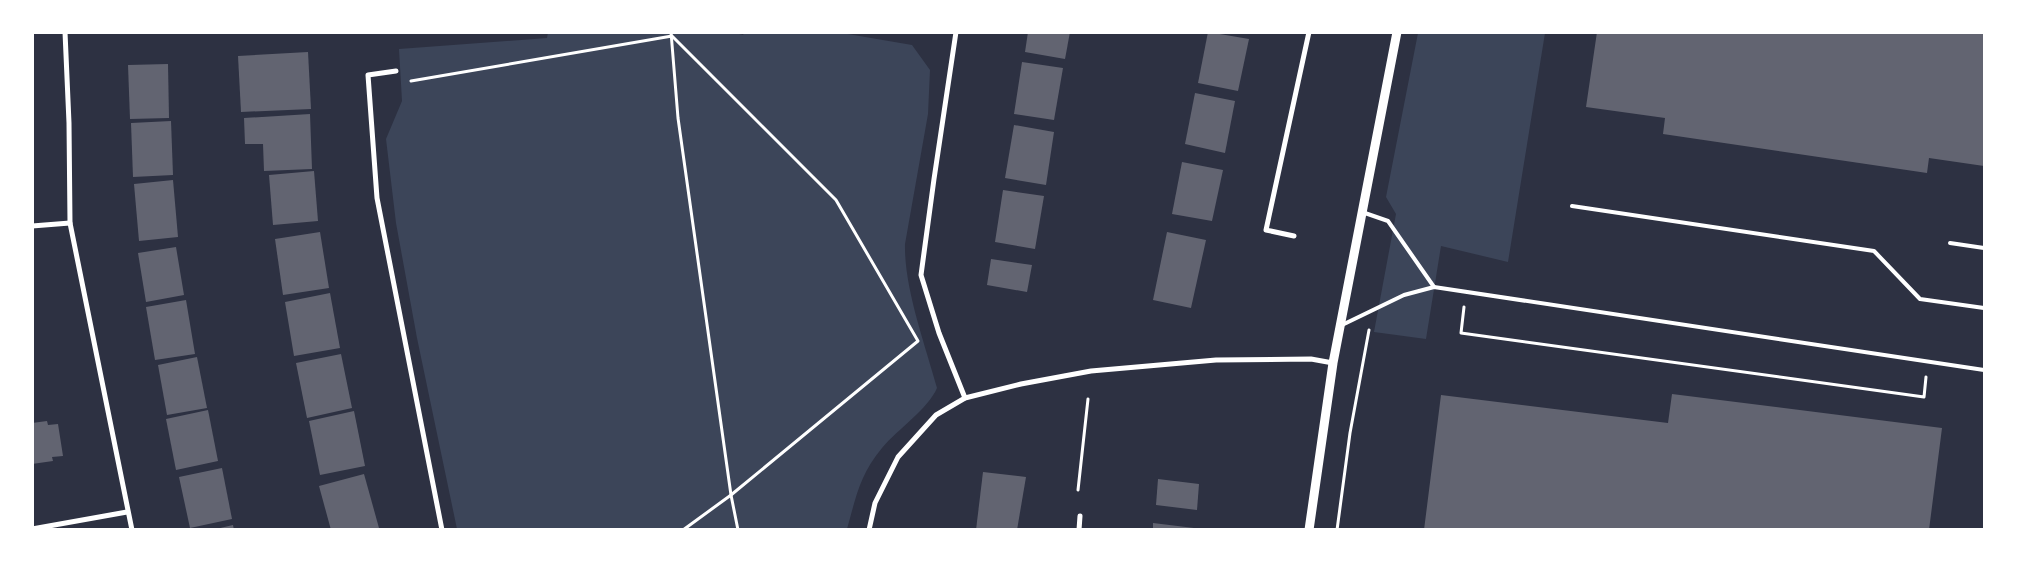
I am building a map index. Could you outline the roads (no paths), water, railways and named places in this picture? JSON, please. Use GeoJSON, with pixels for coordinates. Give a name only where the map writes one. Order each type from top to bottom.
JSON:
{"type":"FeatureCollection","features":[{"type":"Feature","properties":{"kind":"street"},"geometry":{"type":"LineString","coordinates":[[65,32],[69,123],[70,223],[132,530]]}},
{"type":"Feature","properties":{"kind":"street"},"geometry":{"type":"LineString","coordinates":[[956,32],[921,275],[940,333],[966,398]]}},
{"type":"Feature","properties":{"kind":"street"},"geometry":{"type":"LineString","coordinates":[[1294,236],[1266,230],[1309,32]]}},
{"type":"Feature","properties":{"kind":"street"},"geometry":{"type":"LineString","coordinates":[[1309,530],[1333,362],[1397,32]]}},
{"type":"Feature","properties":{"kind":"street"},"geometry":{"type":"LineString","coordinates":[[396,72],[368,75],[377,198],[442,530]]}},
{"type":"Feature","properties":{"kind":"street"},"geometry":{"type":"LineString","coordinates":[[32,226],[70,223]]}},
{"type":"Feature","properties":{"kind":"street"},"geometry":{"type":"LineString","coordinates":[[869,530],[875,503],[898,457],[936,415],[966,398],[1021,384],[1091,371],[1216,360],[1311,359],[1333,362]]}},
{"type":"Feature","properties":{"kind":"street"},"geometry":{"type":"LineString","coordinates":[[32,529],[127,512]]}},
{"type":"Feature","properties":{"kind":"street"},"geometry":{"type":"LineString","coordinates":[[1079,530],[1080,516]]}},
{"type":"Feature","properties":{"kind":"lane"},"geometry":{"type":"LineString","coordinates":[[1572,206],[1874,251],[1920,299],[1984,308]]}},
{"type":"Feature","properties":{"kind":"lane"},"geometry":{"type":"LineString","coordinates":[[1362,212],[1388,220],[1434,287]]}},
{"type":"Feature","properties":{"kind":"lane"},"geometry":{"type":"LineString","coordinates":[[1950,243],[1984,248]]}},
{"type":"Feature","properties":{"kind":"lane"},"geometry":{"type":"LineString","coordinates":[[1340,326],[1408,293],[1434,287],[1984,370]]}}]}
